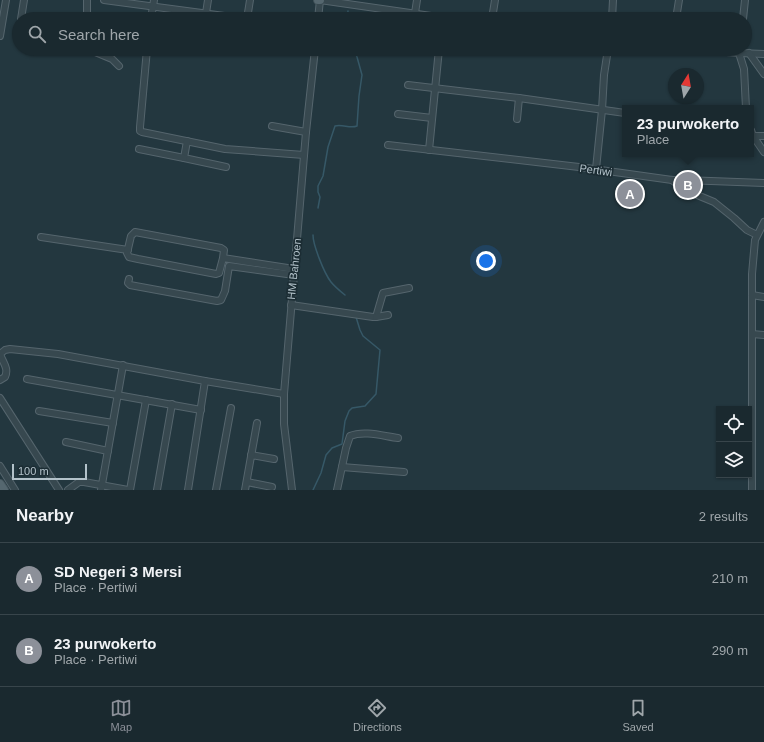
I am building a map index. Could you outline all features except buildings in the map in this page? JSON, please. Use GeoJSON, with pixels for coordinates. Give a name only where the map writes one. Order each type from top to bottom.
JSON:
{"type":"FeatureCollection","features":[{"type":"Feature","properties":{"kind":"main road"},"geometry":{"type":"LineString","coordinates":[[0,484],[4,490]]}},
{"type":"Feature","properties":{"kind":"street"},"geometry":{"type":"LineString","coordinates":[[0,36],[6,0]]}},
{"type":"Feature","properties":{"kind":"street"},"geometry":{"type":"LineString","coordinates":[[22,12],[24,0]]}},
{"type":"Feature","properties":{"kind":"street"},"geometry":{"type":"LineString","coordinates":[[87,0],[87,12]]}},
{"type":"Feature","properties":{"kind":"street"},"geometry":{"type":"LineString","coordinates":[[104,0],[154,3],[201,12]]}},
{"type":"Feature","properties":{"kind":"street"},"geometry":{"type":"LineString","coordinates":[[206,12],[208,0]]}},
{"type":"Feature","properties":{"kind":"street"},"geometry":{"type":"LineString","coordinates":[[248,12],[250,0]]}},
{"type":"Feature","properties":{"kind":"street"},"geometry":{"type":"LineString","coordinates":[[318,12],[319,0],[408,12]]}},
{"type":"Feature","properties":{"kind":"street"},"geometry":{"type":"LineString","coordinates":[[415,12],[417,0]]}},
{"type":"Feature","properties":{"kind":"street"},"geometry":{"type":"LineString","coordinates":[[493,12],[495,0]]}},
{"type":"Feature","properties":{"kind":"street"},"geometry":{"type":"LineString","coordinates":[[612,12],[613,0]]}},
{"type":"Feature","properties":{"kind":"street"},"geometry":{"type":"LineString","coordinates":[[677,12],[678,0]]}},
{"type":"Feature","properties":{"kind":"street"},"geometry":{"type":"LineString","coordinates":[[744,12],[745,0]]}},
{"type":"Feature","properties":{"kind":"street"},"geometry":{"type":"LineString","coordinates":[[752,53],[764,54]]}},
{"type":"Feature","properties":{"kind":"street"},"geometry":{"type":"LineString","coordinates":[[105,56],[112,59],[119,66]]}},
{"type":"Feature","properties":{"kind":"street"},"geometry":{"type":"LineString","coordinates":[[147,56],[140,131],[225,149],[304,155]]}},
{"type":"Feature","properties":{"kind":"street","name":"HM Bahroen"},"geometry":{"type":"LineString","coordinates":[[292,490],[284,424],[284,394],[306,132],[314,56]]}},
{"type":"Feature","properties":{"kind":"street"},"geometry":{"type":"LineString","coordinates":[[429,150],[438,56]]}},
{"type":"Feature","properties":{"kind":"street"},"geometry":{"type":"LineString","coordinates":[[596,169],[607,56]]}},
{"type":"Feature","properties":{"kind":"street"},"geometry":{"type":"LineString","coordinates":[[740,56],[744,69],[746,105]]}},
{"type":"Feature","properties":{"kind":"street"},"geometry":{"type":"LineString","coordinates":[[752,56],[764,74]]}},
{"type":"Feature","properties":{"kind":"street"},"geometry":{"type":"LineString","coordinates":[[408,84],[519,98],[622,113]]}},
{"type":"Feature","properties":{"kind":"street"},"geometry":{"type":"LineString","coordinates":[[517,119],[519,98]]}},
{"type":"Feature","properties":{"kind":"street"},"geometry":{"type":"LineString","coordinates":[[398,114],[432,118]]}},
{"type":"Feature","properties":{"kind":"street"},"geometry":{"type":"LineString","coordinates":[[272,126],[306,132]]}},
{"type":"Feature","properties":{"kind":"street"},"geometry":{"type":"LineString","coordinates":[[754,134],[764,136]]}},
{"type":"Feature","properties":{"kind":"street"},"geometry":{"type":"LineString","coordinates":[[754,136],[764,152]]}},
{"type":"Feature","properties":{"kind":"street"},"geometry":{"type":"LineString","coordinates":[[184,158],[187,142]]}},
{"type":"Feature","properties":{"kind":"street","name":"Pertiwi"},"geometry":{"type":"LineString","coordinates":[[388,145],[596,169],[672,180],[764,183]]}},
{"type":"Feature","properties":{"kind":"street"},"geometry":{"type":"LineString","coordinates":[[139,149],[226,167]]}},
{"type":"Feature","properties":{"kind":"street"},"geometry":{"type":"LineString","coordinates":[[672,180],[685,190],[714,202],[744,228],[756,235]]}},
{"type":"Feature","properties":{"kind":"street"},"geometry":{"type":"LineString","coordinates":[[752,490],[752,274],[756,235],[764,222]]}},
{"type":"Feature","properties":{"kind":"street"},"geometry":{"type":"LineString","coordinates":[[135,232],[221,248],[224,250],[223,258],[219,273],[216,274],[138,259],[128,255],[128,250],[131,236],[135,232]]}},
{"type":"Feature","properties":{"kind":"street"},"geometry":{"type":"LineString","coordinates":[[41,237],[128,250]]}},
{"type":"Feature","properties":{"kind":"street"},"geometry":{"type":"LineString","coordinates":[[223,258],[294,272]]}},
{"type":"Feature","properties":{"kind":"street"},"geometry":{"type":"LineString","coordinates":[[129,279],[128,283],[130,285],[217,301],[221,300],[225,292],[229,266],[294,272]]}},
{"type":"Feature","properties":{"kind":"street"},"geometry":{"type":"LineString","coordinates":[[376,317],[383,293],[409,288]]}},
{"type":"Feature","properties":{"kind":"street"},"geometry":{"type":"LineString","coordinates":[[752,295],[764,297]]}},
{"type":"Feature","properties":{"kind":"street"},"geometry":{"type":"LineString","coordinates":[[291,305],[369,317],[388,315]]}},
{"type":"Feature","properties":{"kind":"street"},"geometry":{"type":"LineString","coordinates":[[752,334],[764,335]]}},
{"type":"Feature","properties":{"kind":"street"},"geometry":{"type":"LineString","coordinates":[[0,380],[5,377],[7,371],[0,354],[5,350],[10,349],[58,354],[284,394]]}},
{"type":"Feature","properties":{"kind":"street"},"geometry":{"type":"LineString","coordinates":[[102,488],[123,366]]}},
{"type":"Feature","properties":{"kind":"street"},"geometry":{"type":"LineString","coordinates":[[27,379],[201,410]]}},
{"type":"Feature","properties":{"kind":"street"},"geometry":{"type":"LineString","coordinates":[[188,490],[206,381]]}},
{"type":"Feature","properties":{"kind":"street"},"geometry":{"type":"LineString","coordinates":[[0,398],[59,490]]}},
{"type":"Feature","properties":{"kind":"street"},"geometry":{"type":"LineString","coordinates":[[68,490],[82,482],[102,488],[129,490],[146,400]]}},
{"type":"Feature","properties":{"kind":"street"},"geometry":{"type":"LineString","coordinates":[[157,490],[172,404]]}},
{"type":"Feature","properties":{"kind":"street"},"geometry":{"type":"LineString","coordinates":[[216,490],[231,408]]}},
{"type":"Feature","properties":{"kind":"street"},"geometry":{"type":"LineString","coordinates":[[39,411],[113,423]]}},
{"type":"Feature","properties":{"kind":"street"},"geometry":{"type":"LineString","coordinates":[[245,490],[257,423]]}},
{"type":"Feature","properties":{"kind":"street"},"geometry":{"type":"LineString","coordinates":[[337,490],[350,436],[354,434],[363,434],[398,438]]}},
{"type":"Feature","properties":{"kind":"street"},"geometry":{"type":"LineString","coordinates":[[66,442],[108,451]]}},
{"type":"Feature","properties":{"kind":"street"},"geometry":{"type":"LineString","coordinates":[[251,455],[274,459]]}},
{"type":"Feature","properties":{"kind":"street"},"geometry":{"type":"LineString","coordinates":[[0,466],[16,490]]}},
{"type":"Feature","properties":{"kind":"street"},"geometry":{"type":"LineString","coordinates":[[342,467],[404,472]]}},
{"type":"Feature","properties":{"kind":"street"},"geometry":{"type":"LineString","coordinates":[[0,484],[8,478]]}},
{"type":"Feature","properties":{"kind":"street"},"geometry":{"type":"LineString","coordinates":[[247,482],[272,487]]}},
{"type":"Feature","properties":{"kind":"waterway"},"geometry":{"type":"LineString","coordinates":[[318,208],[320,197],[318,186],[323,176],[328,147],[335,126],[357,126],[362,75],[356,56]]}},
{"type":"Feature","properties":{"kind":"waterway"},"geometry":{"type":"LineString","coordinates":[[313,235],[317,252],[328,278],[345,295]]}},
{"type":"Feature","properties":{"kind":"waterway"},"geometry":{"type":"LineString","coordinates":[[313,490],[321,473],[326,455],[332,448],[342,444],[345,421],[349,411],[352,408],[365,406],[376,394],[380,350],[363,336],[356,317]]}},
{"type":"Feature","properties":{"kind":"place","name":"23 purwokerto"},"geometry":{"type":"Point","coordinates":[688,185]}},
{"type":"Feature","properties":{"kind":"place","name":"SD Negeri 3 Mersi"},"geometry":{"type":"Point","coordinates":[630,194]}}]}
